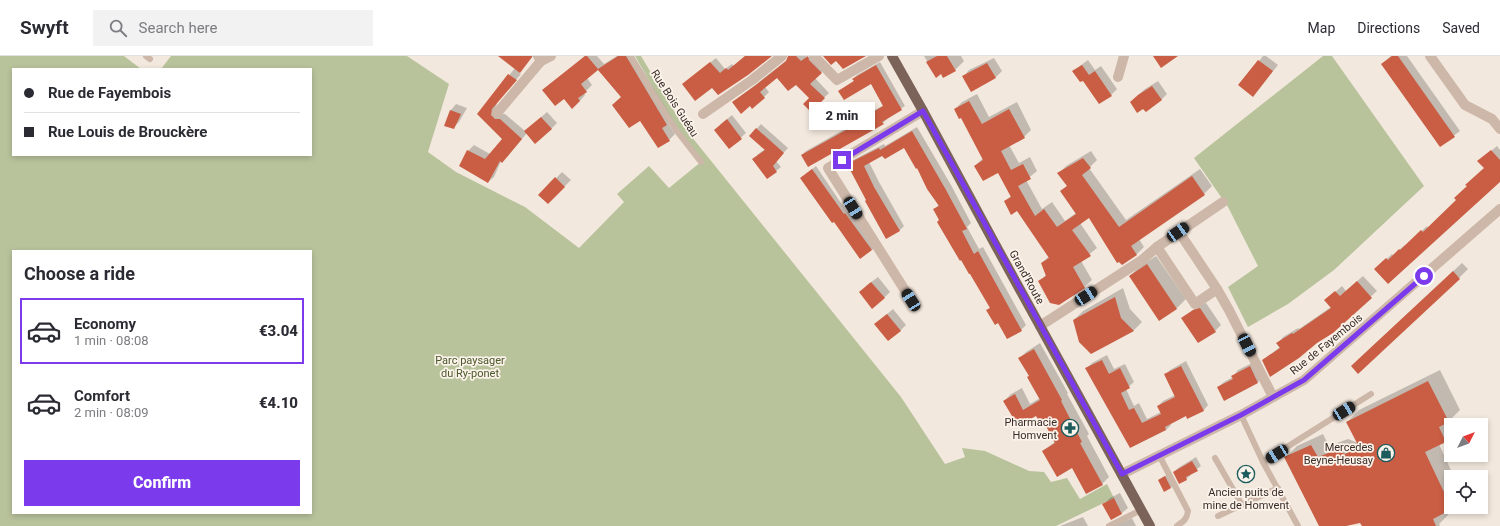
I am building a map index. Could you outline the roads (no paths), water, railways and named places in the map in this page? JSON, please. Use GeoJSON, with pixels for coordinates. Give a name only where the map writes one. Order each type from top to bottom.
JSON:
{"type":"FeatureCollection","features":[{"type":"Feature","properties":{"kind":"main road","name":"Grand'Route"},"geometry":{"type":"LineString","coordinates":[[892,56],[1150,526]]}},
{"type":"Feature","properties":{"kind":"street"},"geometry":{"type":"LineString","coordinates":[[497,113],[540,58],[551,56]]}},
{"type":"Feature","properties":{"kind":"street"},"geometry":{"type":"LineString","coordinates":[[703,114],[752,80],[782,56]]}},
{"type":"Feature","properties":{"kind":"street"},"geometry":{"type":"LineString","coordinates":[[814,56],[837,80],[879,56]]}},
{"type":"Feature","properties":{"kind":"street"},"geometry":{"type":"LineString","coordinates":[[1118,77],[1124,56]]}},
{"type":"Feature","properties":{"kind":"street"},"geometry":{"type":"LineString","coordinates":[[1430,56],[1465,105],[1492,119],[1500,129]]}},
{"type":"Feature","properties":{"kind":"street"},"geometry":{"type":"LineString","coordinates":[[911,300],[828,168],[923,111]]}},
{"type":"Feature","properties":{"kind":"street"},"geometry":{"type":"LineString","coordinates":[[1040,326],[1142,260],[1157,247],[1223,202]]}},
{"type":"Feature","properties":{"kind":"street","name":"Rue de Fayembois"},"geometry":{"type":"LineString","coordinates":[[1122,474],[1241,415],[1304,380],[1500,210]]}},
{"type":"Feature","properties":{"kind":"street"},"geometry":{"type":"LineString","coordinates":[[1178,232],[1217,289],[1274,397]]}},
{"type":"Feature","properties":{"kind":"street"},"geometry":{"type":"LineString","coordinates":[[1157,247],[1195,304],[1217,289]]}},
{"type":"Feature","properties":{"kind":"lane","name":"Rue Bois Guéau"},"geometry":{"type":"LineString","coordinates":[[630,56],[676,130],[701,162]]}},
{"type":"Feature","properties":{"kind":"lane"},"geometry":{"type":"LineString","coordinates":[[1263,462],[1371,394]]}},
{"type":"Feature","properties":{"kind":"lane"},"geometry":{"type":"LineString","coordinates":[[1241,415],[1263,462],[1298,526]]}},
{"type":"Feature","properties":{"kind":"lane"},"geometry":{"type":"LineString","coordinates":[[1159,455],[1188,510],[1187,517],[1177,526]]}},
{"type":"Feature","properties":{"kind":"lane"},"geometry":{"type":"LineString","coordinates":[[1215,458],[1242,505]]}},
{"type":"Feature","properties":{"kind":"lane"},"geometry":{"type":"LineString","coordinates":[[1218,516],[1278,488]]}},
{"type":"Feature","properties":{"kind":"lane"},"geometry":{"type":"LineString","coordinates":[[1109,526],[1141,510]]}},
{"type":"Feature","properties":{"kind":"place","name":"Pharmacie Homvent"},"geometry":{"type":"Point","coordinates":[1070,428]}},
{"type":"Feature","properties":{"kind":"place","name":"Mercedes Beyne-Heusay"},"geometry":{"type":"Point","coordinates":[1386,453]}},
{"type":"Feature","properties":{"kind":"place","name":"Ancien puits de mine de Homvent"},"geometry":{"type":"Point","coordinates":[1246,474]}},
{"type":"Feature","properties":{"kind":"park label","name":"Parc paysager du Ry-ponet"},"geometry":{"type":"Point","coordinates":[470,366]}}]}
